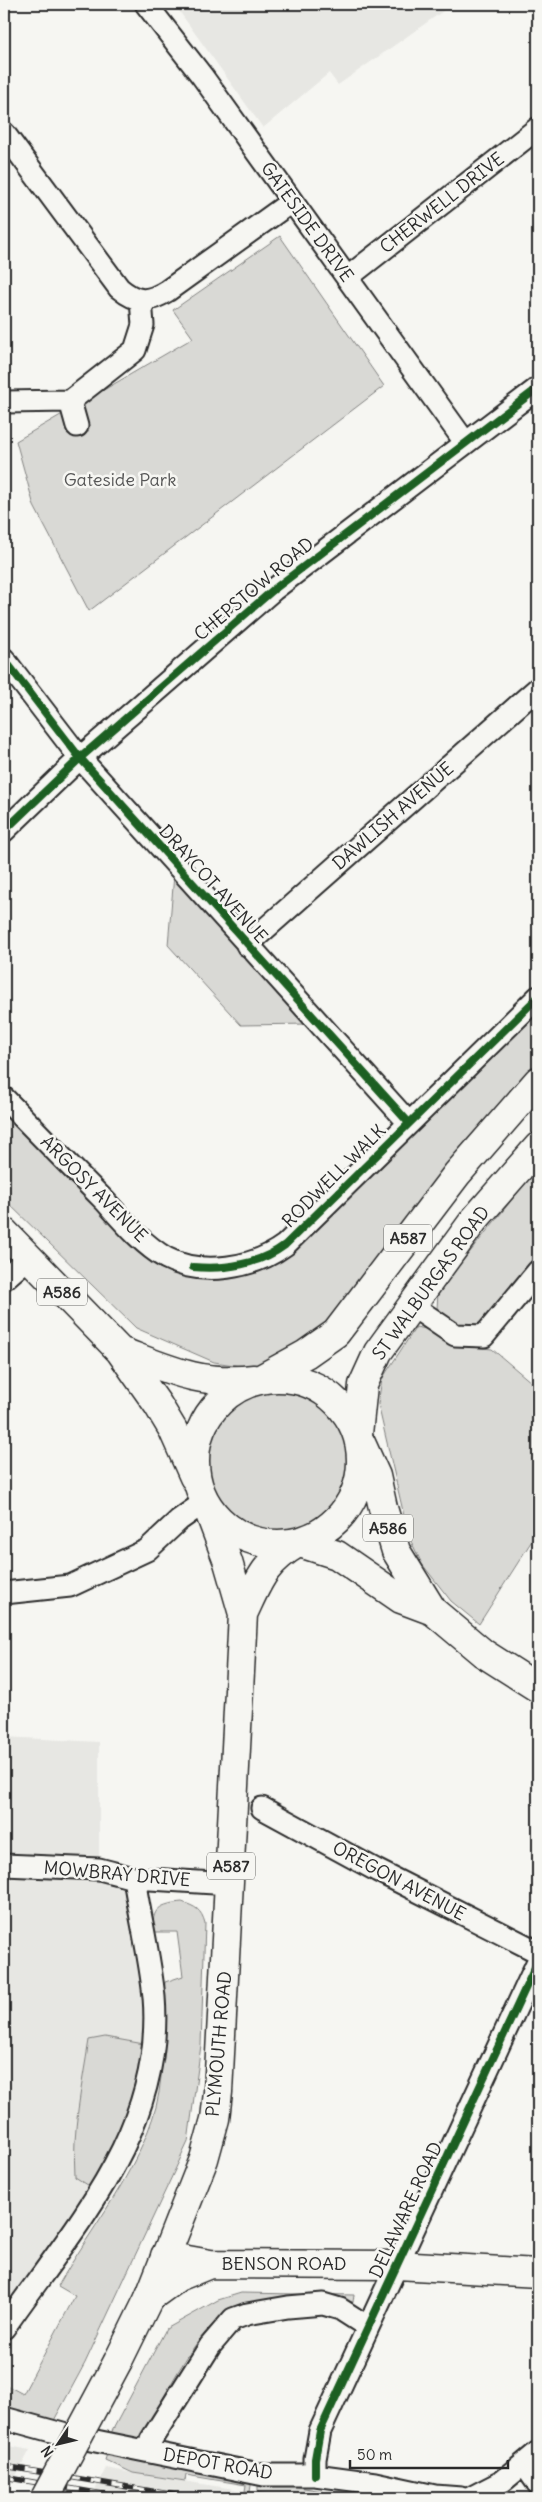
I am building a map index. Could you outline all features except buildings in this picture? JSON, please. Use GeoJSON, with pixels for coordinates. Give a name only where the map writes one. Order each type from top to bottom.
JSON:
{"type":"FeatureCollection","features":[{"type":"Feature","properties":{"kind":"main road","name":"A587"},"geometry":{"type":"LineString","coordinates":[[261,1378],[306,1354],[336,1333],[457,1174],[538,1081]]}},
{"type":"Feature","properties":{"kind":"main road","name":"ST WALBURGAS ROAD"},"geometry":{"type":"LineString","coordinates":[[359,1437],[363,1385],[378,1352],[474,1220],[538,1146]]}},
{"type":"Feature","properties":{"kind":"main road","name":"A586"},"geometry":{"type":"LineString","coordinates":[[4,1232],[120,1351],[163,1413],[203,1500]]}},
{"type":"Feature","properties":{"kind":"main road","name":"A586"},"geometry":{"type":"LineString","coordinates":[[120,1351],[193,1378],[229,1382],[261,1378]]}},
{"type":"Feature","properties":{"kind":"main road"},"geometry":{"type":"LineString","coordinates":[[261,1378],[300,1380],[315,1385],[340,1406],[359,1437],[358,1471],[347,1503],[329,1526],[299,1543],[281,1544],[254,1540],[234,1532],[203,1500],[196,1461],[199,1441],[210,1413],[223,1399],[261,1378]]}},
{"type":"Feature","properties":{"kind":"main road","name":"A586"},"geometry":{"type":"LineString","coordinates":[[359,1437],[376,1476],[396,1552],[433,1611],[483,1653],[538,1688]]}},
{"type":"Feature","properties":{"kind":"main road","name":"PLYMOUTH ROAD"},"geometry":{"type":"LineString","coordinates":[[45,2498],[118,2361],[149,2298],[204,2159],[215,2118],[221,2065],[243,1614],[228,1562],[203,1500]]}},
{"type":"Feature","properties":{"kind":"main road","name":"A586"},"geometry":{"type":"LineString","coordinates":[[299,1543],[337,1555],[401,1599],[433,1611]]}},
{"type":"Feature","properties":{"kind":"main road","name":"PLYMOUTH ROAD"},"geometry":{"type":"LineString","coordinates":[[243,1614],[265,1570],[277,1557],[299,1543]]}},
{"type":"Feature","properties":{"kind":"main road","name":"BENSON ROAD"},"geometry":{"type":"LineString","coordinates":[[165,2256],[210,2264],[397,2265],[538,2273]]}},
{"type":"Feature","properties":{"kind":"main road","name":"BENSON ROAD"},"geometry":{"type":"LineString","coordinates":[[149,2298],[178,2277],[210,2264]]}},
{"type":"Feature","properties":{"kind":"street","name":"GATESIDE DRIVE"},"geometry":{"type":"LineString","coordinates":[[146,4],[202,76],[465,442]]}},
{"type":"Feature","properties":{"kind":"street","name":"CHERWELL DRIVE"},"geometry":{"type":"LineString","coordinates":[[346,278],[538,128]]}},
{"type":"Feature","properties":{"kind":"street"},"geometry":{"type":"LineString","coordinates":[[4,133],[119,288],[129,296],[141,300],[154,300],[291,202]]}},
{"type":"Feature","properties":{"kind":"street"},"geometry":{"type":"LineString","coordinates":[[4,402],[70,401],[135,350],[143,325],[141,300]]}},
{"type":"Feature","properties":{"kind":"street","name":"CHEPSTOW ROAD"},"geometry":{"type":"LineString","coordinates":[[4,831],[80,758],[273,590],[538,388]]}},
{"type":"Feature","properties":{"kind":"street"},"geometry":{"type":"LineString","coordinates":[[70,401],[77,426]]}},
{"type":"Feature","properties":{"kind":"street","name":"DRAYCOT AVENUE"},"geometry":{"type":"LineString","coordinates":[[4,659],[80,758],[409,1123]]}},
{"type":"Feature","properties":{"kind":"street","name":"DAWLISH AVENUE"},"geometry":{"type":"LineString","coordinates":[[248,945],[538,688]]}},
{"type":"Feature","properties":{"kind":"street","name":"RODWELL WALK"},"geometry":{"type":"LineString","coordinates":[[193,1267],[228,1267],[273,1254],[292,1238],[538,997]]}},
{"type":"Feature","properties":{"kind":"street","name":"ARGOSY AVENUE"},"geometry":{"type":"LineString","coordinates":[[4,1098],[148,1244],[167,1258],[193,1267]]}},
{"type":"Feature","properties":{"kind":"street"},"geometry":{"type":"LineString","coordinates":[[4,1279],[28,1258]]}},
{"type":"Feature","properties":{"kind":"street"},"geometry":{"type":"LineString","coordinates":[[411,1305],[455,1335],[484,1336],[538,1271]]}},
{"type":"Feature","properties":{"kind":"street"},"geometry":{"type":"LineString","coordinates":[[4,1593],[70,1586],[147,1550],[203,1500]]}},
{"type":"Feature","properties":{"kind":"street","name":"OREGON AVENUE"},"geometry":{"type":"LineString","coordinates":[[262,1808],[378,1871],[538,1952]]}},
{"type":"Feature","properties":{"kind":"street","name":"MOWBRAY DRIVE"},"geometry":{"type":"LineString","coordinates":[[4,1865],[99,1869],[134,1878],[230,1884]]}},
{"type":"Feature","properties":{"kind":"street"},"geometry":{"type":"LineString","coordinates":[[4,2328],[104,2184],[133,2130],[141,2106],[149,2072],[154,1998],[134,1878]]}},
{"type":"Feature","properties":{"kind":"street","name":"DELAWARE ROAD"},"geometry":{"type":"LineString","coordinates":[[315,2475],[315,2458],[320,2431],[538,1961]]}},
{"type":"Feature","properties":{"kind":"street"},"geometry":{"type":"LineString","coordinates":[[148,2451],[151,2440],[210,2346],[233,2319],[247,2314],[288,2307],[323,2304],[340,2309],[368,2326]]}},
{"type":"Feature","properties":{"kind":"street","name":"DEPOT ROAD"},"geometry":{"type":"LineString","coordinates":[[4,2418],[66,2435],[264,2475],[315,2475],[375,2483],[434,2496],[461,2498]]}},
{"type":"Feature","properties":{"kind":"street"},"geometry":{"type":"LineString","coordinates":[[470,2498],[490,2490],[531,2458],[538,2484]]}},
{"type":"Feature","properties":{"kind":"shaded area"},"geometry":{"type":"Polygon","coordinates":[[[174,4],[453,4],[338,85],[329,73],[263,128],[174,4]]]}},
{"type":"Feature","properties":{"kind":"shaded area"},"geometry":{"type":"Polygon","coordinates":[[[4,1737],[99,1742],[99,1869],[134,1878],[154,1998],[141,2106],[4,2327],[4,1737]]]}},
{"type":"Feature","properties":{"kind":"shaded area"},"geometry":{"type":"Polygon","coordinates":[[[4,2445],[30,2450],[4,2498],[4,2445]]]}},
{"type":"Feature","properties":{"kind":"shaded area"},"geometry":{"type":"Polygon","coordinates":[[[106,2468],[133,2473],[291,2498],[91,2498],[106,2468]]]}},
{"type":"Feature","properties":{"kind":"green space","name":"Gateside Park"},"geometry":{"type":"Polygon","coordinates":[[[280,236],[384,386],[89,611],[34,506],[16,441],[193,338],[173,310],[280,236]]]}},
{"type":"Feature","properties":{"kind":"green space"},"geometry":{"type":"Polygon","coordinates":[[[174,875],[310,1024],[241,1025],[168,945],[174,875]]]}},
{"type":"Feature","properties":{"kind":"green space"},"geometry":{"type":"Polygon","coordinates":[[[538,1001],[538,1081],[344,1324],[267,1370],[214,1362],[136,1328],[4,1199],[4,1098],[178,1263],[273,1254],[538,1001]]]}},
{"type":"Feature","properties":{"kind":"green space"},"geometry":{"type":"Polygon","coordinates":[[[538,1167],[538,1263],[483,1321],[466,1329],[448,1324],[437,1309],[438,1292],[538,1167]]]}},
{"type":"Feature","properties":{"kind":"green space"},"geometry":{"type":"Polygon","coordinates":[[[416,1327],[431,1330],[472,1347],[492,1349],[538,1388],[538,1531],[479,1624],[451,1601],[422,1564],[409,1537],[378,1404],[382,1379],[416,1327]]]}},
{"type":"Feature","properties":{"kind":"green space"},"geometry":{"type":"Polygon","coordinates":[[[277,1390],[291,1391],[304,1395],[316,1401],[327,1410],[336,1421],[342,1433],[346,1446],[346,1474],[342,1487],[336,1499],[327,1510],[316,1519],[304,1525],[291,1529],[277,1530],[263,1529],[250,1525],[238,1519],[227,1510],[218,1499],[212,1487],[208,1474],[207,1460],[208,1446],[212,1433],[218,1421],[227,1410],[238,1401],[250,1395],[263,1391],[277,1390]]]}},
{"type":"Feature","properties":{"kind":"green space"},"geometry":{"type":"Polygon","coordinates":[[[182,1902],[197,1909],[205,1923],[201,2045],[188,2142],[85,2363],[51,2426],[4,2408],[4,2384],[23,2394],[75,2296],[58,2286],[126,2177],[148,2131],[156,2107],[161,2076],[165,1982],[183,1976],[177,1932],[154,1932],[154,1917],[156,1912],[163,1906],[182,1902]]]}},
{"type":"Feature","properties":{"kind":"green space"},"geometry":{"type":"Polygon","coordinates":[[[105,2037],[144,2044],[128,2124],[91,2187],[75,2177],[76,2125],[89,2040],[105,2037]]]}},
{"type":"Feature","properties":{"kind":"green space"},"geometry":{"type":"Polygon","coordinates":[[[241,2293],[354,2295],[353,2302],[333,2297],[229,2311],[216,2321],[191,2351],[141,2440],[110,2435],[166,2329],[218,2300],[241,2293]]]}},
{"type":"Feature","properties":{"kind":"green space"},"geometry":{"type":"Polygon","coordinates":[[[107,2454],[252,2479],[250,2492],[245,2491],[246,2485],[186,2475],[185,2481],[133,2473],[105,2460],[107,2454]]]}},
{"type":"Feature","properties":{"kind":"green space"},"geometry":{"type":"Polygon","coordinates":[[[267,2482],[323,2491],[322,2498],[291,2498],[258,2493],[258,2486],[267,2487],[267,2482]]]}},
{"type":"Feature","properties":{"kind":"railway"},"geometry":{"type":"LineString","coordinates":[[4,2466],[193,2498]]}},
{"type":"Feature","properties":{"kind":"railway"},"geometry":{"type":"LineString","coordinates":[[4,2477],[126,2498]]}},
{"type":"Feature","properties":{"kind":"cycle path"},"geometry":{"type":"LineString","coordinates":[[4,831],[80,758],[273,590],[538,388]]}},
{"type":"Feature","properties":{"kind":"cycle path"},"geometry":{"type":"LineString","coordinates":[[4,659],[80,758],[409,1123]]}},
{"type":"Feature","properties":{"kind":"cycle path"},"geometry":{"type":"LineString","coordinates":[[193,1267],[217,1268],[242,1264],[265,1257],[285,1245],[538,997]]}},
{"type":"Feature","properties":{"kind":"cycle path"},"geometry":{"type":"LineString","coordinates":[[315,2475],[315,2459],[320,2431],[538,1961]]}}]}
